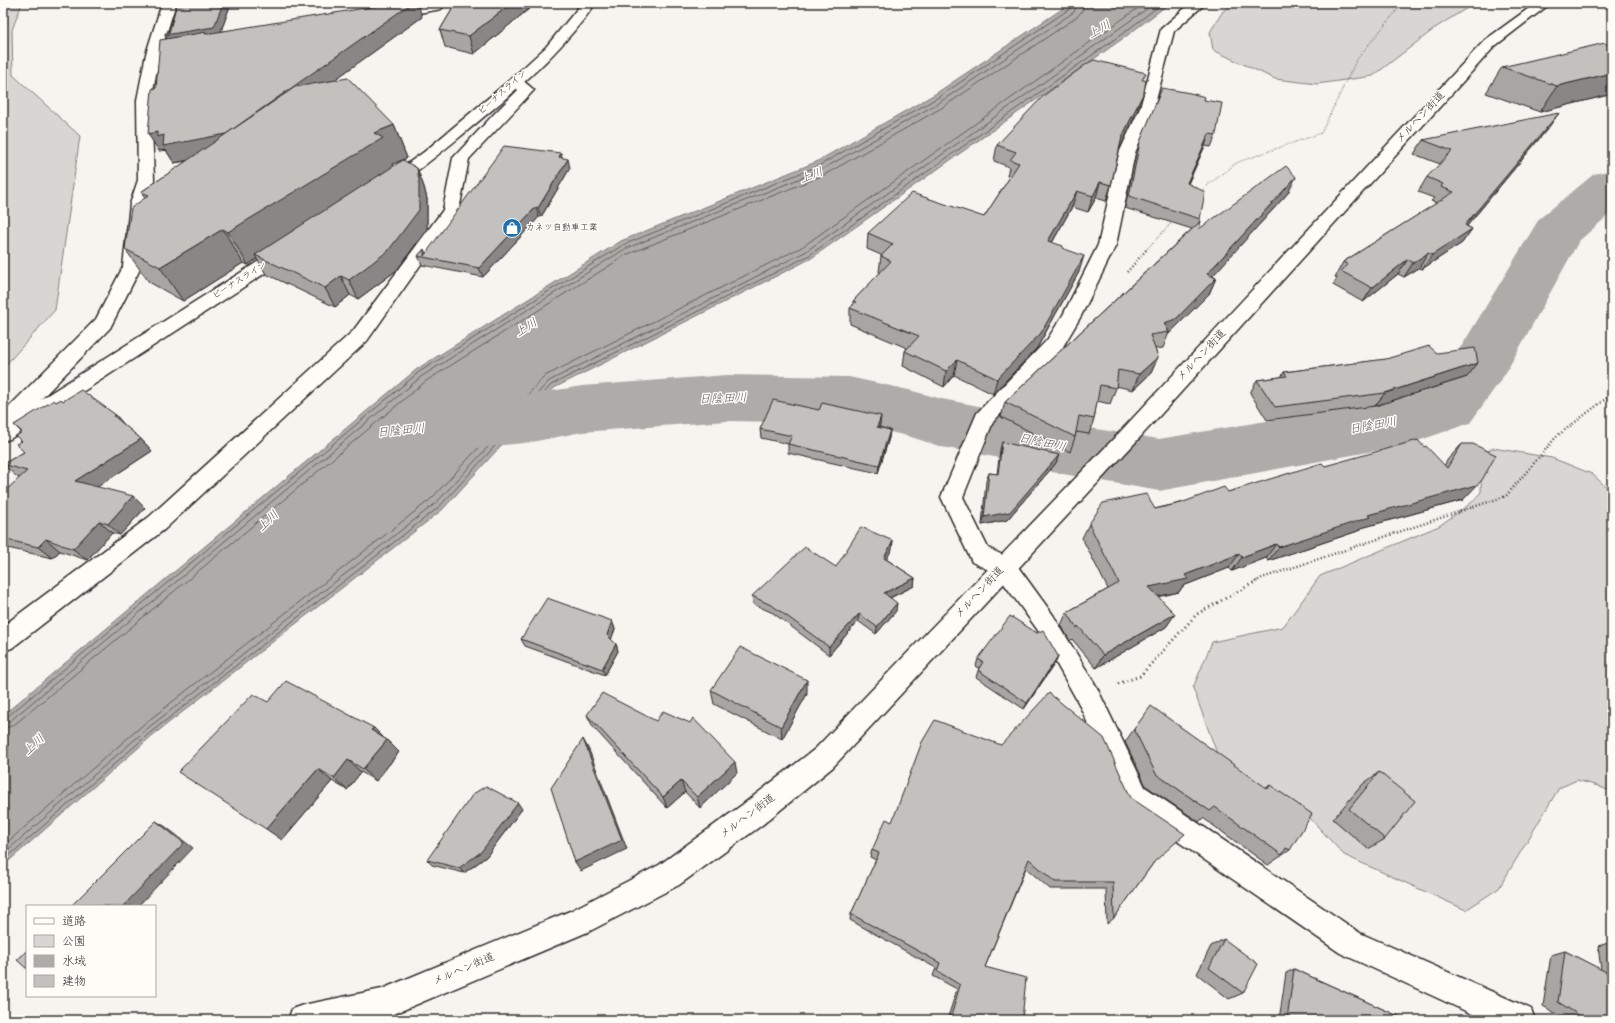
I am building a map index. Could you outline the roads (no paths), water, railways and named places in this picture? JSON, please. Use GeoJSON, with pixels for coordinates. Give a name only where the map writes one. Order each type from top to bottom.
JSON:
{"type":"FeatureCollection","features":[{"type":"Feature","properties":{"kind":"main road"},"geometry":{"type":"LineString","coordinates":[[3,426],[103,323],[132,267],[138,204],[146,180],[144,100],[154,54],[169,3]]}},
{"type":"Feature","properties":{"kind":"main road"},"geometry":{"type":"LineString","coordinates":[[374,17],[436,6],[440,3]]}},
{"type":"Feature","properties":{"kind":"main road","name":"ビーナスライン"},"geometry":{"type":"LineString","coordinates":[[375,194],[430,155],[516,82],[551,50],[589,3]]}},
{"type":"Feature","properties":{"kind":"main road"},"geometry":{"type":"LineString","coordinates":[[1199,3],[1168,29],[1147,108],[1127,153],[1107,245],[1104,252],[1072,316],[1054,345],[984,418],[952,497],[980,555],[1005,567],[1045,622],[1087,694],[1135,796],[1350,943],[1520,1020]]}},
{"type":"Feature","properties":{"kind":"main road","name":"メルヘン街道"},"geometry":{"type":"LineString","coordinates":[[303,1020],[382,1004],[580,921],[670,874],[752,816],[824,758],[1126,439],[1490,43],[1544,3]]}},
{"type":"Feature","properties":{"kind":"main road"},"geometry":{"type":"LineString","coordinates":[[154,54],[169,51]]}},
{"type":"Feature","properties":{"kind":"main road"},"geometry":{"type":"LineString","coordinates":[[3,640],[157,523],[360,336],[451,210],[461,158],[500,116],[527,90],[516,82]]}},
{"type":"Feature","properties":{"kind":"main road","name":"ビーナスライン"},"geometry":{"type":"LineString","coordinates":[[3,433],[298,244]]}},
{"type":"Feature","properties":{"kind":"water","name":"上川"},"geometry":{"type":"Polygon","coordinates":[[[1071,3],[1170,3],[1125,37],[810,259],[554,388],[442,510],[153,735],[3,866],[3,715],[417,369],[621,241],[816,162],[935,94],[1071,3]]]}},
{"type":"Feature","properties":{"kind":"waterway","name":"日陰田川"},"geometry":{"type":"LineString","coordinates":[[431,429],[532,418],[582,409],[727,398],[849,400],[909,413],[942,423],[1020,438],[1052,447],[1159,465],[1406,421],[1448,407],[1484,359],[1558,231],[1612,185]]}},
{"type":"Feature","properties":{"kind":"place","name":"カネツ自動車工業"},"geometry":{"type":"Point","coordinates":[512,228]}}]}
